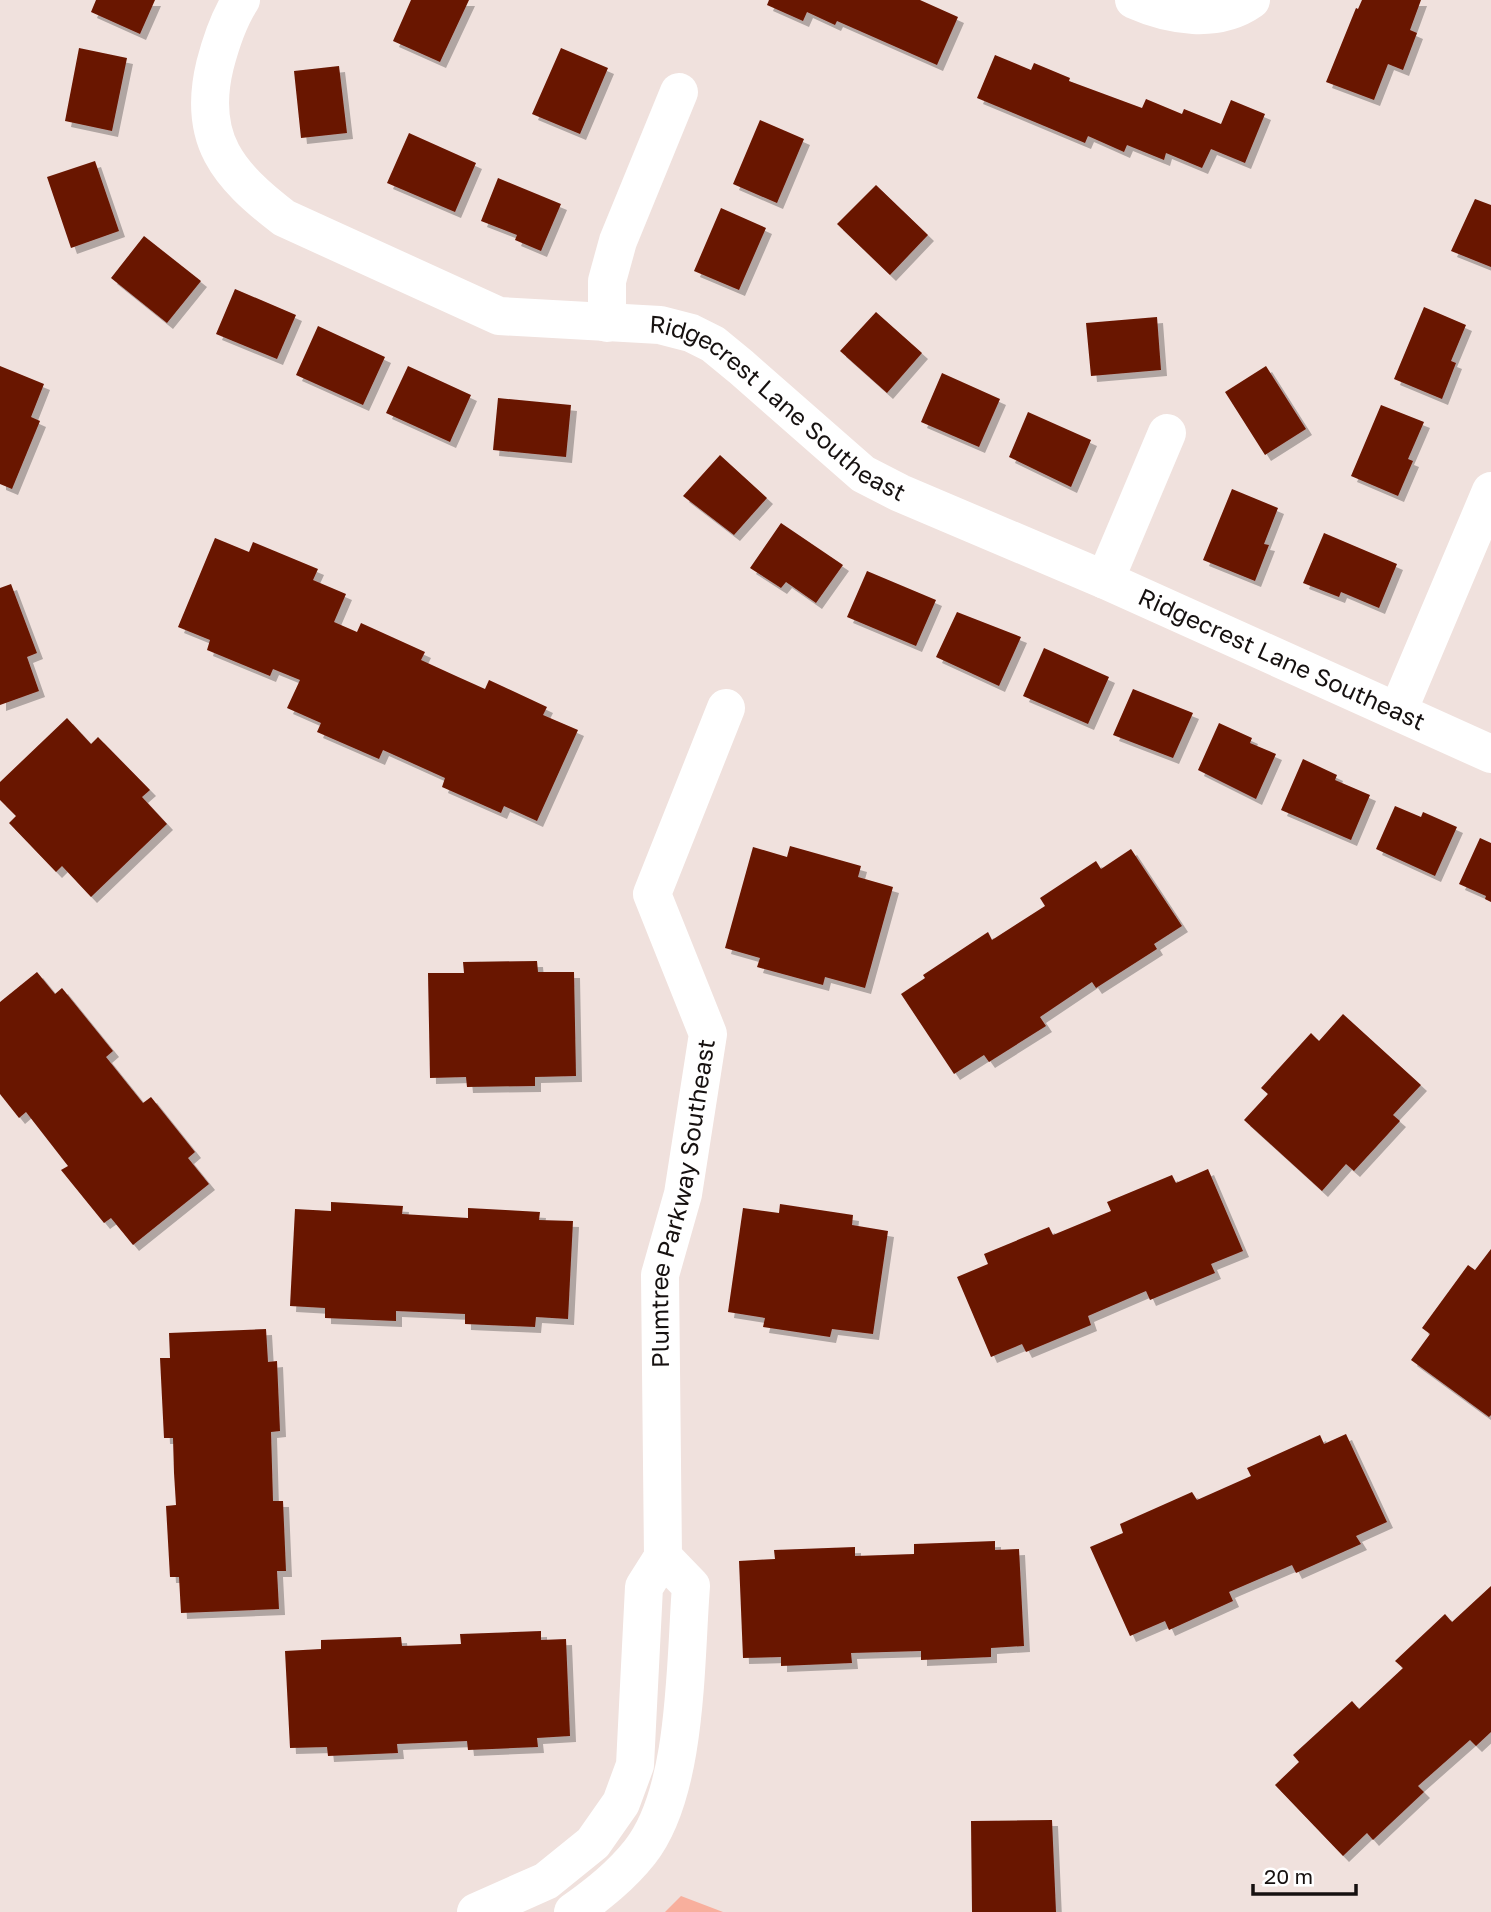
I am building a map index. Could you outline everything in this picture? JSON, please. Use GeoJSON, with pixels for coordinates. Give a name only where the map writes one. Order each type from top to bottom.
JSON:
{"type":"FeatureCollection","features":[{"type":"Feature","properties":{"kind":"street","name":"Ridgecrest Lane Southeast"},"geometry":{"type":"LineString","coordinates":[[241,0],[219,49],[210,85],[208,115],[219,152],[255,196],[285,218],[499,316],[660,325],[691,333],[713,344],[863,474],[900,493],[1105,580],[1491,754]]}},
{"type":"Feature","properties":{"kind":"street"},"geometry":{"type":"LineString","coordinates":[[1134,0],[1153,9],[1187,15],[1238,9],[1251,0]]}},
{"type":"Feature","properties":{"kind":"street"},"geometry":{"type":"LineString","coordinates":[[607,323],[607,281],[618,241],[679,92]]}},
{"type":"Feature","properties":{"kind":"street"},"geometry":{"type":"LineString","coordinates":[[1105,580],[1167,433]]}},
{"type":"Feature","properties":{"kind":"street"},"geometry":{"type":"LineString","coordinates":[[1398,711],[1491,491]]}},
{"type":"Feature","properties":{"kind":"street","name":"Plumtree Parkway Southeast"},"geometry":{"type":"LineString","coordinates":[[663,1558],[660,1275],[683,1194],[708,1034],[652,894],[726,708]]}},
{"type":"Feature","properties":{"kind":"street"},"geometry":{"type":"LineString","coordinates":[[476,1912],[546,1881],[593,1843],[621,1804],[635,1765],[644,1587],[663,1558],[691,1586],[678,1743],[663,1812],[642,1850],[614,1882],[573,1912]]}},
{"type":"Feature","properties":{"kind":"shaded area"},"geometry":{"type":"Polygon","coordinates":[[[681,1896],[723,1912],[665,1912],[681,1896]]]}},
{"type":"Feature","properties":{"kind":"building"},"geometry":{"type":"Polygon","coordinates":[[[96,0],[155,0],[140,34],[91,12],[96,0]]]}},
{"type":"Feature","properties":{"kind":"building"},"geometry":{"type":"Polygon","coordinates":[[[411,0],[469,0],[440,62],[393,41],[411,0]]]}},
{"type":"Feature","properties":{"kind":"building"},"geometry":{"type":"Polygon","coordinates":[[[769,0],[920,0],[958,17],[937,65],[837,21],[835,25],[807,12],[803,21],[767,5],[769,0]]]}},
{"type":"Feature","properties":{"kind":"building"},"geometry":{"type":"Polygon","coordinates":[[[1362,0],[1421,0],[1410,30],[1417,33],[1403,70],[1388,64],[1374,100],[1326,82],[1356,8],[1358,9],[1362,0]]]}},
{"type":"Feature","properties":{"kind":"building"},"geometry":{"type":"Polygon","coordinates":[[[79,48],[127,58],[112,131],[65,121],[79,48]]]}},
{"type":"Feature","properties":{"kind":"building"},"geometry":{"type":"Polygon","coordinates":[[[561,48],[608,68],[580,134],[532,114],[561,48]]]}},
{"type":"Feature","properties":{"kind":"building"},"geometry":{"type":"Polygon","coordinates":[[[995,55],[1031,70],[1034,63],[1070,78],[1069,81],[1142,108],[1146,99],[1182,114],[1184,109],[1221,124],[1231,100],[1265,114],[1245,163],[1211,149],[1202,168],[1166,153],[1164,160],[1127,145],[1124,152],[1088,136],[1085,143],[977,98],[995,55]]]}},
{"type":"Feature","properties":{"kind":"building"},"geometry":{"type":"Polygon","coordinates":[[[339,66],[347,133],[301,138],[294,71],[339,66]]]}},
{"type":"Feature","properties":{"kind":"building"},"geometry":{"type":"Polygon","coordinates":[[[760,120],[804,139],[777,203],[733,184],[760,120]]]}},
{"type":"Feature","properties":{"kind":"building"},"geometry":{"type":"Polygon","coordinates":[[[409,133],[476,163],[455,212],[387,183],[409,133]]]}},
{"type":"Feature","properties":{"kind":"building"},"geometry":{"type":"Polygon","coordinates":[[[95,161],[119,231],[71,248],[47,177],[95,161]]]}},
{"type":"Feature","properties":{"kind":"building"},"geometry":{"type":"Polygon","coordinates":[[[498,178],[561,204],[541,251],[515,240],[517,235],[481,221],[498,178]]]}},
{"type":"Feature","properties":{"kind":"building"},"geometry":{"type":"Polygon","coordinates":[[[876,185],[928,235],[890,275],[837,224],[876,185]]]}},
{"type":"Feature","properties":{"kind":"building"},"geometry":{"type":"Polygon","coordinates":[[[1475,199],[1491,205],[1491,267],[1451,251],[1475,199]]]}},
{"type":"Feature","properties":{"kind":"building"},"geometry":{"type":"Polygon","coordinates":[[[721,208],[766,228],[739,290],[694,271],[721,208]]]}},
{"type":"Feature","properties":{"kind":"building"},"geometry":{"type":"Polygon","coordinates":[[[144,236],[201,281],[167,323],[111,278],[144,236]]]}},
{"type":"Feature","properties":{"kind":"building"},"geometry":{"type":"Polygon","coordinates":[[[235,289],[296,315],[277,359],[216,334],[235,289]]]}},
{"type":"Feature","properties":{"kind":"building"},"geometry":{"type":"Polygon","coordinates":[[[1424,307],[1466,325],[1451,361],[1456,363],[1442,399],[1394,379],[1424,307]]]}},
{"type":"Feature","properties":{"kind":"building"},"geometry":{"type":"Polygon","coordinates":[[[876,312],[922,353],[887,393],[840,351],[876,312]]]}},
{"type":"Feature","properties":{"kind":"building"},"geometry":{"type":"Polygon","coordinates":[[[1157,317],[1161,370],[1091,376],[1086,323],[1157,317]]]}},
{"type":"Feature","properties":{"kind":"building"},"geometry":{"type":"Polygon","coordinates":[[[318,326],[385,357],[363,405],[296,375],[318,326]]]}},
{"type":"Feature","properties":{"kind":"building"},"geometry":{"type":"Polygon","coordinates":[[[0,366],[44,384],[31,417],[40,421],[12,489],[0,484],[0,366]]]}},
{"type":"Feature","properties":{"kind":"building"},"geometry":{"type":"Polygon","coordinates":[[[408,366],[471,395],[450,442],[386,413],[408,366]]]}},
{"type":"Feature","properties":{"kind":"building"},"geometry":{"type":"Polygon","coordinates":[[[1266,366],[1306,429],[1265,455],[1225,392],[1266,366]]]}},
{"type":"Feature","properties":{"kind":"building"},"geometry":{"type":"Polygon","coordinates":[[[942,373],[1000,399],[979,447],[921,422],[942,373]]]}},
{"type":"Feature","properties":{"kind":"building"},"geometry":{"type":"Polygon","coordinates":[[[498,398],[571,405],[566,457],[493,450],[498,398]]]}},
{"type":"Feature","properties":{"kind":"building"},"geometry":{"type":"Polygon","coordinates":[[[1381,405],[1424,422],[1408,459],[1413,461],[1398,496],[1351,476],[1381,405]]]}},
{"type":"Feature","properties":{"kind":"building"},"geometry":{"type":"Polygon","coordinates":[[[1028,412],[1091,440],[1071,487],[1009,457],[1028,412]]]}},
{"type":"Feature","properties":{"kind":"building"},"geometry":{"type":"Polygon","coordinates":[[[720,455],[767,498],[734,535],[683,496],[720,455]]]}},
{"type":"Feature","properties":{"kind":"building"},"geometry":{"type":"Polygon","coordinates":[[[1232,489],[1278,508],[1264,544],[1269,545],[1255,581],[1203,560],[1232,489]]]}},
{"type":"Feature","properties":{"kind":"building"},"geometry":{"type":"Polygon","coordinates":[[[781,523],[843,565],[816,603],[786,582],[781,588],[750,568],[781,523]]]}},
{"type":"Feature","properties":{"kind":"building"},"geometry":{"type":"Polygon","coordinates":[[[1324,533],[1397,564],[1379,608],[1341,592],[1339,597],[1303,583],[1324,533]]]}},
{"type":"Feature","properties":{"kind":"building"},"geometry":{"type":"Polygon","coordinates":[[[215,538],[249,552],[253,542],[318,569],[313,580],[346,594],[334,622],[357,632],[361,623],[425,652],[421,660],[456,676],[485,689],[489,680],[547,707],[543,715],[578,730],[537,821],[504,806],[501,813],[442,787],[445,778],[383,750],[379,759],[317,732],[321,723],[287,708],[300,680],[273,669],[270,676],[207,650],[210,640],[178,627],[215,538]]]}},
{"type":"Feature","properties":{"kind":"building"},"geometry":{"type":"Polygon","coordinates":[[[867,571],[936,600],[916,646],[847,617],[867,571]]]}},
{"type":"Feature","properties":{"kind":"building"},"geometry":{"type":"Polygon","coordinates":[[[11,584],[37,653],[27,657],[39,691],[0,705],[0,588],[11,584]]]}},
{"type":"Feature","properties":{"kind":"building"},"geometry":{"type":"Polygon","coordinates":[[[957,612],[1021,637],[999,686],[936,657],[957,612]]]}},
{"type":"Feature","properties":{"kind":"building"},"geometry":{"type":"Polygon","coordinates":[[[1044,648],[1109,677],[1088,724],[1023,696],[1044,648]]]}},
{"type":"Feature","properties":{"kind":"building"},"geometry":{"type":"Polygon","coordinates":[[[1133,689],[1193,713],[1173,758],[1113,735],[1133,689]]]}},
{"type":"Feature","properties":{"kind":"building"},"geometry":{"type":"Polygon","coordinates":[[[67,718],[91,744],[98,737],[150,790],[142,797],[167,824],[91,897],[62,866],[56,872],[9,823],[16,816],[0,800],[0,782],[67,718]]]}},
{"type":"Feature","properties":{"kind":"building"},"geometry":{"type":"Polygon","coordinates":[[[1219,723],[1252,738],[1250,743],[1276,754],[1256,799],[1198,770],[1219,723]]]}},
{"type":"Feature","properties":{"kind":"building"},"geometry":{"type":"Polygon","coordinates":[[[1303,759],[1337,775],[1335,780],[1370,795],[1351,840],[1281,810],[1303,759]]]}},
{"type":"Feature","properties":{"kind":"building"},"geometry":{"type":"Polygon","coordinates":[[[1395,806],[1421,817],[1423,812],[1457,827],[1435,876],[1376,849],[1395,806]]]}},
{"type":"Feature","properties":{"kind":"building"},"geometry":{"type":"Polygon","coordinates":[[[1480,838],[1491,843],[1491,902],[1485,899],[1486,896],[1459,884],[1480,838]]]}},
{"type":"Feature","properties":{"kind":"building"},"geometry":{"type":"Polygon","coordinates":[[[790,846],[861,866],[858,877],[893,887],[865,988],[825,977],[823,985],[757,967],[760,958],[725,948],[753,847],[787,857],[790,846]]]}},
{"type":"Feature","properties":{"kind":"building"},"geometry":{"type":"Polygon","coordinates":[[[1131,849],[1182,926],[1154,944],[1157,949],[1096,988],[1092,982],[1040,1017],[1046,1026],[989,1062],[984,1055],[954,1074],[901,994],[925,978],[923,975],[988,932],[992,940],[1045,906],[1040,898],[1096,861],[1101,869],[1131,849]]]}},
{"type":"Feature","properties":{"kind":"building"},"geometry":{"type":"Polygon","coordinates":[[[537,961],[538,972],[574,972],[576,1076],[535,1077],[535,1086],[467,1087],[466,1077],[430,1078],[428,973],[464,973],[463,962],[537,961]]]}},
{"type":"Feature","properties":{"kind":"building"},"geometry":{"type":"Polygon","coordinates":[[[37,972],[55,994],[62,988],[113,1051],[106,1057],[143,1103],[151,1097],[195,1152],[188,1158],[209,1184],[133,1245],[111,1218],[104,1223],[61,1170],[68,1166],[26,1112],[19,1118],[0,1094],[0,1002],[37,972]]]}},
{"type":"Feature","properties":{"kind":"building"},"geometry":{"type":"Polygon","coordinates":[[[1343,1014],[1421,1085],[1393,1115],[1400,1121],[1354,1171],[1346,1164],[1322,1191],[1244,1120],[1268,1094],[1261,1088],[1311,1033],[1319,1041],[1343,1014]]]}},
{"type":"Feature","properties":{"kind":"building"},"geometry":{"type":"Polygon","coordinates":[[[1208,1169],[1243,1251],[1211,1264],[1215,1273],[1150,1300],[1146,1291],[1088,1316],[1091,1325],[1026,1352],[1022,1344],[991,1357],[957,1277],[988,1264],[984,1254],[1049,1227],[1053,1235],[1111,1211],[1107,1202],[1172,1175],[1176,1183],[1208,1169]]]}},
{"type":"Feature","properties":{"kind":"building"},"geometry":{"type":"Polygon","coordinates":[[[331,1202],[403,1206],[402,1214],[468,1218],[468,1208],[540,1212],[539,1220],[573,1221],[568,1319],[536,1317],[535,1327],[465,1324],[465,1314],[396,1311],[396,1321],[325,1318],[325,1308],[290,1306],[295,1209],[331,1211],[331,1202]]]}},
{"type":"Feature","properties":{"kind":"building"},"geometry":{"type":"Polygon","coordinates":[[[780,1204],[853,1215],[852,1225],[888,1231],[873,1334],[832,1329],[830,1337],[763,1327],[765,1318],[728,1312],[743,1208],[779,1213],[780,1204]]]}},
{"type":"Feature","properties":{"kind":"building"},"geometry":{"type":"Polygon","coordinates":[[[1491,1249],[1489,1417],[1411,1360],[1430,1334],[1422,1328],[1468,1265],[1475,1270],[1491,1249]]]}},
{"type":"Feature","properties":{"kind":"building"},"geometry":{"type":"Polygon","coordinates":[[[266,1329],[268,1362],[277,1361],[280,1431],[271,1432],[273,1501],[283,1501],[286,1571],[277,1571],[279,1609],[181,1613],[179,1577],[170,1577],[166,1506],[176,1505],[173,1438],[164,1438],[160,1358],[170,1358],[169,1333],[266,1329]]]}},
{"type":"Feature","properties":{"kind":"building"},"geometry":{"type":"Polygon","coordinates":[[[1346,1434],[1387,1522],[1356,1536],[1361,1544],[1296,1573],[1292,1565],[1229,1592],[1233,1601],[1169,1630],[1165,1621],[1130,1636],[1090,1547],[1123,1533],[1120,1524],[1192,1492],[1197,1500],[1251,1476],[1247,1468],[1320,1435],[1324,1444],[1346,1434]]]}},
{"type":"Feature","properties":{"kind":"building"},"geometry":{"type":"Polygon","coordinates":[[[995,1541],[995,1550],[1019,1549],[1024,1646],[991,1648],[991,1657],[921,1660],[921,1651],[851,1653],[852,1663],[781,1666],[781,1657],[743,1658],[739,1561],[775,1559],[774,1550],[855,1547],[855,1556],[914,1554],[914,1544],[995,1541]]]}},
{"type":"Feature","properties":{"kind":"building"},"geometry":{"type":"Polygon","coordinates":[[[1491,1586],[1491,1732],[1476,1746],[1470,1740],[1418,1786],[1424,1792],[1373,1840],[1367,1833],[1343,1856],[1275,1785],[1299,1762],[1293,1755],[1352,1701],[1359,1709],[1403,1668],[1395,1661],[1445,1614],[1452,1622],[1491,1586]]]}},
{"type":"Feature","properties":{"kind":"building"},"geometry":{"type":"Polygon","coordinates":[[[541,1631],[541,1640],[566,1639],[570,1736],[537,1738],[538,1747],[468,1750],[467,1741],[397,1744],[398,1753],[328,1756],[327,1747],[290,1748],[285,1651],[321,1649],[321,1640],[401,1637],[402,1646],[461,1644],[460,1634],[541,1631]]]}},
{"type":"Feature","properties":{"kind":"building"},"geometry":{"type":"Polygon","coordinates":[[[1052,1820],[1056,1912],[972,1912],[971,1821],[1052,1820]]]}}]}
